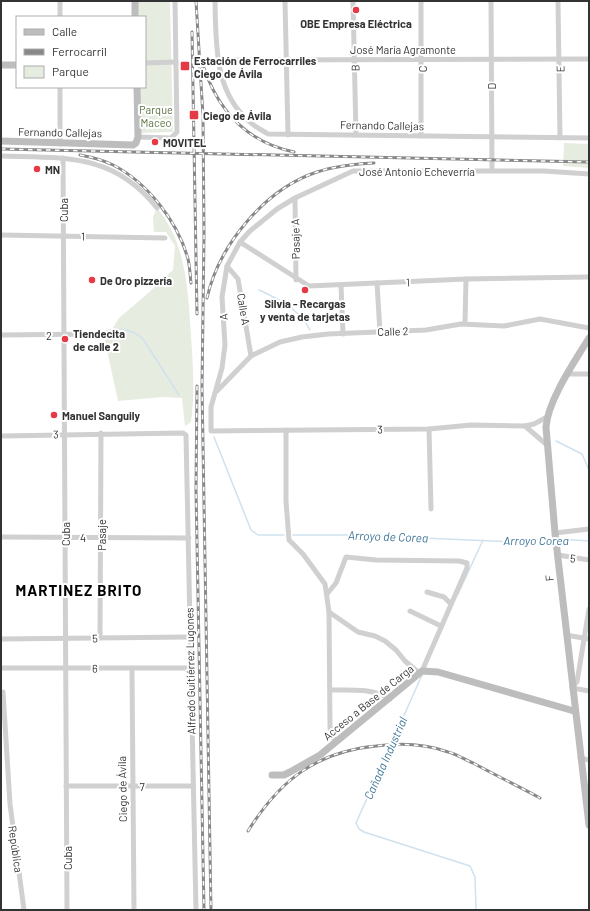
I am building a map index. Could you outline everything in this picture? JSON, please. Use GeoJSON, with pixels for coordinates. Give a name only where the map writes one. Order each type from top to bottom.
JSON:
{"type":"FeatureCollection","features":[{"type":"Feature","properties":{"kind":"street"},"geometry":{"type":"LineString","coordinates":[[60,1],[60,16]]}},
{"type":"Feature","properties":{"kind":"street"},"geometry":{"type":"LineString","coordinates":[[135,1],[135,16]]}},
{"type":"Feature","properties":{"kind":"street"},"geometry":{"type":"LineString","coordinates":[[137,88],[138,137],[171,138],[177,132],[175,1]]}},
{"type":"Feature","properties":{"kind":"street","name":"Fernando Callejas"},"geometry":{"type":"LineString","coordinates":[[215,1],[217,60],[222,78],[232,101],[250,122],[268,134],[491,138],[589,138]]}},
{"type":"Feature","properties":{"kind":"street"},"geometry":{"type":"LineString","coordinates":[[285,1],[288,135]]}},
{"type":"Feature","properties":{"kind":"street","name":"B"},"geometry":{"type":"LineString","coordinates":[[353,1],[356,135]]}},
{"type":"Feature","properties":{"kind":"street","name":"C"},"geometry":{"type":"LineString","coordinates":[[421,1],[422,136]]}},
{"type":"Feature","properties":{"kind":"street","name":"D"},"geometry":{"type":"LineString","coordinates":[[491,1],[492,171]]}},
{"type":"Feature","properties":{"kind":"street","name":"E"},"geometry":{"type":"LineString","coordinates":[[558,1],[560,138]]}},
{"type":"Feature","properties":{"kind":"street","name":"José María Agramonte"},"geometry":{"type":"LineString","coordinates":[[217,60],[589,59]]}},
{"type":"Feature","properties":{"kind":"street"},"geometry":{"type":"LineString","coordinates":[[146,63],[176,62]]}},
{"type":"Feature","properties":{"kind":"street"},"geometry":{"type":"LineString","coordinates":[[1,65],[16,65]]}},
{"type":"Feature","properties":{"kind":"street"},"geometry":{"type":"LineString","coordinates":[[60,88],[60,144]]}},
{"type":"Feature","properties":{"kind":"street","name":"Fernando Callejas"},"geometry":{"type":"LineString","coordinates":[[1,142],[133,145],[136,143],[138,137]]}},
{"type":"Feature","properties":{"kind":"street"},"geometry":{"type":"LineString","coordinates":[[1,156],[63,158],[94,163],[120,174],[142,191],[157,208]]}},
{"type":"Feature","properties":{"kind":"street","name":"Cuba"},"geometry":{"type":"LineString","coordinates":[[63,158],[67,910]]}},
{"type":"Feature","properties":{"kind":"street","name":"José Antonio Echeverría"},"geometry":{"type":"LineString","coordinates":[[240,242],[263,219],[295,198],[353,170],[544,171],[589,174]]}},
{"type":"Feature","properties":{"kind":"street","name":"Pasaje A"},"geometry":{"type":"LineString","coordinates":[[295,198],[296,280]]}},
{"type":"Feature","properties":{"kind":"street","name":"1"},"geometry":{"type":"LineString","coordinates":[[1,235],[165,238]]}},
{"type":"Feature","properties":{"kind":"street","name":"1"},"geometry":{"type":"LineString","coordinates":[[240,242],[296,280],[309,286],[466,279],[589,277]]}},
{"type":"Feature","properties":{"kind":"street","name":"A"},"geometry":{"type":"LineString","coordinates":[[211,431],[211,407],[222,368],[225,345],[222,297],[227,266],[240,242]]}},
{"type":"Feature","properties":{"kind":"street","name":"Calle A"},"geometry":{"type":"LineString","coordinates":[[227,266],[238,279],[251,356]]}},
{"type":"Feature","properties":{"kind":"street"},"geometry":{"type":"LineString","coordinates":[[465,324],[466,279]]}},
{"type":"Feature","properties":{"kind":"street"},"geometry":{"type":"LineString","coordinates":[[377,283],[380,332]]}},
{"type":"Feature","properties":{"kind":"street"},"geometry":{"type":"LineString","coordinates":[[341,285],[343,334]]}},
{"type":"Feature","properties":{"kind":"street","name":"Calle 2"},"geometry":{"type":"LineString","coordinates":[[215,394],[251,356],[280,342],[321,334],[426,330],[465,324],[504,326],[540,319],[589,328]]}},
{"type":"Feature","properties":{"kind":"street","name":"2"},"geometry":{"type":"LineString","coordinates":[[1,335],[64,336],[97,334]]}},
{"type":"Feature","properties":{"kind":"street","name":"F"},"geometry":{"type":"LineString","coordinates":[[589,338],[567,374],[547,417],[547,445],[554,533],[558,556],[574,711],[580,758],[588,801],[589,825]]}},
{"type":"Feature","properties":{"kind":"street"},"geometry":{"type":"LineString","coordinates":[[567,374],[589,374]]}},
{"type":"Feature","properties":{"kind":"street","name":"3"},"geometry":{"type":"LineString","coordinates":[[211,431],[429,429],[471,425],[524,426],[534,424],[547,417]]}},
{"type":"Feature","properties":{"kind":"street"},"geometry":{"type":"LineString","coordinates":[[524,426],[547,445]]}},
{"type":"Feature","properties":{"kind":"street"},"geometry":{"type":"LineString","coordinates":[[429,429],[431,509]]}},
{"type":"Feature","properties":{"kind":"street"},"geometry":{"type":"LineString","coordinates":[[286,430],[286,501],[289,540],[303,554],[325,584],[327,594],[329,612],[330,727],[331,735],[336,742]]}},
{"type":"Feature","properties":{"kind":"street","name":"3"},"geometry":{"type":"LineString","coordinates":[[1,436],[101,433],[183,433]]}},
{"type":"Feature","properties":{"kind":"street","name":"Pasaje"},"geometry":{"type":"LineString","coordinates":[[100,638],[101,433]]}},
{"type":"Feature","properties":{"kind":"street","name":"Alfredo Guitiérrez Lugones"},"geometry":{"type":"LineString","coordinates":[[183,433],[186,435],[189,538],[189,637],[196,910]]}},
{"type":"Feature","properties":{"kind":"street"},"geometry":{"type":"LineString","coordinates":[[554,533],[589,529]]}},
{"type":"Feature","properties":{"kind":"street","name":"4"},"geometry":{"type":"LineString","coordinates":[[1,537],[189,538]]}},
{"type":"Feature","properties":{"kind":"street","name":"5"},"geometry":{"type":"LineString","coordinates":[[558,556],[589,560]]}},
{"type":"Feature","properties":{"kind":"street"},"geometry":{"type":"LineString","coordinates":[[327,594],[336,584],[346,557],[376,560],[459,561],[467,563],[467,568],[421,672],[405,661],[396,650],[385,641],[375,636],[358,632],[329,612]]}},
{"type":"Feature","properties":{"kind":"street"},"geometry":{"type":"LineString","coordinates":[[427,592],[444,597],[451,604]]}},
{"type":"Feature","properties":{"kind":"street"},"geometry":{"type":"LineString","coordinates":[[589,608],[587,638],[577,682],[572,688],[589,691]]}},
{"type":"Feature","properties":{"kind":"street"},"geometry":{"type":"LineString","coordinates":[[410,611],[441,626]]}},
{"type":"Feature","properties":{"kind":"street"},"geometry":{"type":"LineString","coordinates":[[566,635],[587,638]]}},
{"type":"Feature","properties":{"kind":"street","name":"5"},"geometry":{"type":"LineString","coordinates":[[1,639],[189,637]]}},
{"type":"Feature","properties":{"kind":"street","name":"6"},"geometry":{"type":"LineString","coordinates":[[1,668],[190,668]]}},
{"type":"Feature","properties":{"kind":"street","name":"Ciego de Ávila"},"geometry":{"type":"LineString","coordinates":[[132,668],[134,910]]}},
{"type":"Feature","properties":{"kind":"street","name":"Acceso a Base de Carga"},"geometry":{"type":"LineString","coordinates":[[272,775],[290,772],[320,754],[390,699],[421,672],[438,672],[574,711]]}},
{"type":"Feature","properties":{"kind":"street"},"geometry":{"type":"LineString","coordinates":[[330,690],[370,691],[384,695],[390,699]]}},
{"type":"Feature","properties":{"kind":"street","name":"República"},"geometry":{"type":"LineString","coordinates":[[3,692],[10,804],[24,910]]}},
{"type":"Feature","properties":{"kind":"street"},"geometry":{"type":"LineString","coordinates":[[580,758],[589,760]]}},
{"type":"Feature","properties":{"kind":"street","name":"7"},"geometry":{"type":"LineString","coordinates":[[66,786],[193,786]]}},
{"type":"Feature","properties":{"kind":"green space","name":"Parque Maceo"},"geometry":{"type":"Polygon","coordinates":[[[137,1],[170,1],[173,132],[139,133],[138,88],[146,88],[146,16],[137,16],[137,1]]]}},
{"type":"Feature","properties":{"kind":"green space"},"geometry":{"type":"Polygon","coordinates":[[[564,143],[589,144],[589,168],[563,166],[564,143]]]}},
{"type":"Feature","properties":{"kind":"green space"},"geometry":{"type":"Polygon","coordinates":[[[157,208],[175,237],[187,286],[192,347],[193,389],[191,422],[185,426],[182,398],[163,397],[118,401],[105,341],[119,318],[173,270],[175,246],[166,232],[154,232],[153,217],[157,208]]]}},
{"type":"Feature","properties":{"kind":"waterway"},"geometry":{"type":"LineString","coordinates":[[259,290],[281,301],[295,311],[310,330]]}},
{"type":"Feature","properties":{"kind":"waterway","name":"Arroyo de Corea"},"geometry":{"type":"LineString","coordinates":[[104,331],[130,331],[143,339],[179,395]]}},
{"type":"Feature","properties":{"kind":"waterway","name":"Arroyo de Corea"},"geometry":{"type":"LineString","coordinates":[[214,437],[251,530],[258,535],[284,535]]}},
{"type":"Feature","properties":{"kind":"waterway"},"geometry":{"type":"LineString","coordinates":[[556,441],[582,454],[589,470]]}},
{"type":"Feature","properties":{"kind":"waterway","name":"Arroyo de Corea"},"geometry":{"type":"LineString","coordinates":[[293,535],[352,535],[514,542],[553,539]]}},
{"type":"Feature","properties":{"kind":"waterway","name":"Arroyo Corea"},"geometry":{"type":"LineString","coordinates":[[559,539],[589,541]]}},
{"type":"Feature","properties":{"kind":"waterway","name":"Cañada Industrial"},"geometry":{"type":"LineString","coordinates":[[458,594],[483,540]]}},
{"type":"Feature","properties":{"kind":"waterway","name":"Cañada Industrial"},"geometry":{"type":"LineString","coordinates":[[422,675],[356,823],[359,829],[364,832],[470,866],[475,877],[476,910]]}},
{"type":"Feature","properties":{"kind":"railway"},"geometry":{"type":"LineString","coordinates":[[196,1],[203,116],[204,235],[202,387],[211,910]]}},
{"type":"Feature","properties":{"kind":"railway"},"geometry":{"type":"LineString","coordinates":[[192,32],[197,314]]}},
{"type":"Feature","properties":{"kind":"railway"},"geometry":{"type":"LineString","coordinates":[[204,68],[210,84],[218,98],[237,123],[262,141],[294,152]]}},
{"type":"Feature","properties":{"kind":"railway"},"geometry":{"type":"LineString","coordinates":[[1,149],[589,162]]}},
{"type":"Feature","properties":{"kind":"railway"},"geometry":{"type":"LineString","coordinates":[[80,155],[105,162],[126,172],[160,204],[177,231],[183,245],[189,262],[191,283]]}},
{"type":"Feature","properties":{"kind":"railway"},"geometry":{"type":"LineString","coordinates":[[207,298],[213,278],[233,239],[263,205],[280,191],[298,180],[317,172],[331,168],[374,163]]}},
{"type":"Feature","properties":{"kind":"railway"},"geometry":{"type":"LineString","coordinates":[[197,386],[196,490],[204,910]]}},
{"type":"Feature","properties":{"kind":"railway"},"geometry":{"type":"LineString","coordinates":[[248,831],[273,797],[287,783],[302,772],[318,762],[335,755],[355,749],[376,746],[412,745],[440,749],[473,763],[540,798]]}},
{"type":"Feature","properties":{"kind":"place","name":"OBE Empresa Eléctrica"},"geometry":{"type":"Point","coordinates":[356,10]}},
{"type":"Feature","properties":{"kind":"place","name":"Estación de Ferrocarriles Ciego de Ávila"},"geometry":{"type":"Point","coordinates":[185,66]}},
{"type":"Feature","properties":{"kind":"place","name":"Ciego de Ávila"},"geometry":{"type":"Point","coordinates":[194,115]}},
{"type":"Feature","properties":{"kind":"place","name":"MOVITEL"},"geometry":{"type":"Point","coordinates":[155,142]}},
{"type":"Feature","properties":{"kind":"place","name":"MN"},"geometry":{"type":"Point","coordinates":[37,169]}},
{"type":"Feature","properties":{"kind":"place","name":"De Oro pizzería"},"geometry":{"type":"Point","coordinates":[92,280]}},
{"type":"Feature","properties":{"kind":"place","name":"Silvia - Recargas y venta de tarjetas"},"geometry":{"type":"Point","coordinates":[305,290]}},
{"type":"Feature","properties":{"kind":"place","name":"Tiendecita de calle 2"},"geometry":{"type":"Point","coordinates":[65,339]}},
{"type":"Feature","properties":{"kind":"place","name":"Manuel Sanguily"},"geometry":{"type":"Point","coordinates":[54,415]}},
{"type":"Feature","properties":{"kind":"district","name":"MARTINEZ BRITO"},"geometry":{"type":"Point","coordinates":[79,590]}}]}
